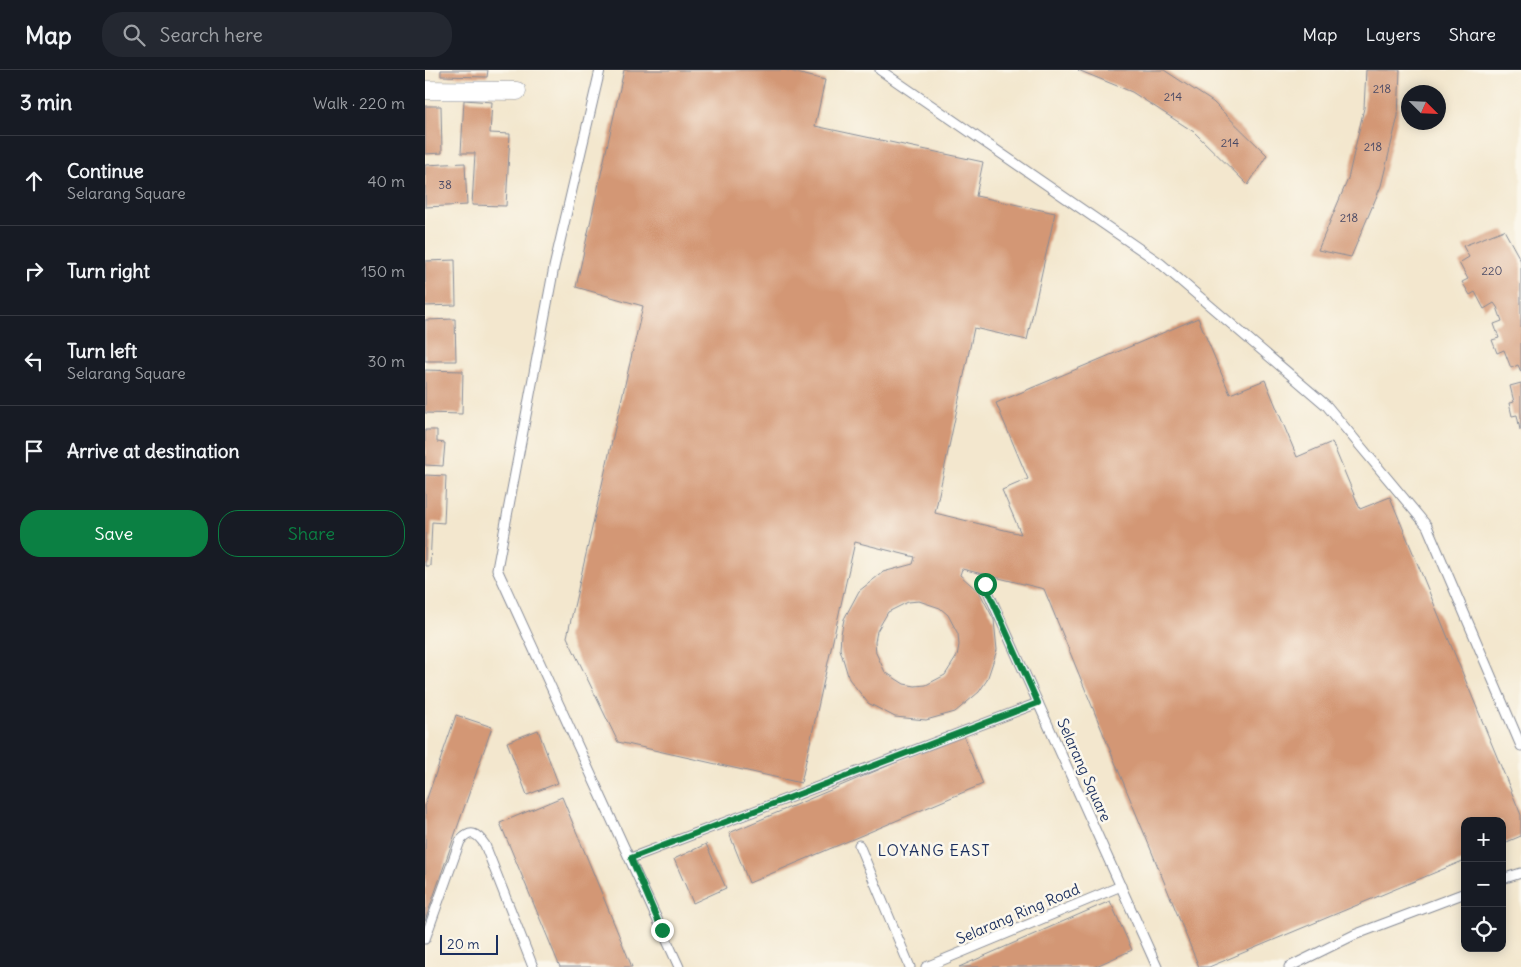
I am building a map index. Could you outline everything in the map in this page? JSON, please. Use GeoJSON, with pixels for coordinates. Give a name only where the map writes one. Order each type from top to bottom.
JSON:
{"type":"FeatureCollection","features":[{"type":"Feature","properties":{"kind":"street"},"geometry":{"type":"LineString","coordinates":[[425,90],[517,92]]}},
{"type":"Feature","properties":{"kind":"lane"},"geometry":{"type":"LineString","coordinates":[[600,70],[554,267],[497,568],[631,858],[679,967]]}},
{"type":"Feature","properties":{"kind":"lane"},"geometry":{"type":"LineString","coordinates":[[880,70],[1161,263],[1327,406],[1427,526],[1521,746]]}},
{"type":"Feature","properties":{"kind":"lane","name":"Selarang Square"},"geometry":{"type":"LineString","coordinates":[[985,584],[1157,967]]}},
{"type":"Feature","properties":{"kind":"lane"},"geometry":{"type":"LineString","coordinates":[[631,858],[1038,703]]}},
{"type":"Feature","properties":{"kind":"lane"},"geometry":{"type":"LineString","coordinates":[[425,940],[460,841],[467,834],[472,833],[478,835],[485,845],[533,967]]}},
{"type":"Feature","properties":{"kind":"lane"},"geometry":{"type":"LineString","coordinates":[[859,846],[910,967]]}},
{"type":"Feature","properties":{"kind":"lane"},"geometry":{"type":"LineString","coordinates":[[1506,878],[1521,873]]}},
{"type":"Feature","properties":{"kind":"lane","name":"Selarang Ring Road"},"geometry":{"type":"LineString","coordinates":[[926,967],[1121,886]]}},
{"type":"Feature","properties":{"kind":"lane"},"geometry":{"type":"LineString","coordinates":[[1289,967],[1354,935],[1461,895]]}},
{"type":"Feature","properties":{"kind":"building"},"geometry":{"type":"Polygon","coordinates":[[[441,70],[488,70],[487,77],[441,76],[441,70]]]}},
{"type":"Feature","properties":{"kind":"building"},"geometry":{"type":"Polygon","coordinates":[[[624,70],[785,70],[825,80],[815,126],[983,162],[976,196],[1055,213],[1027,340],[974,328],[935,513],[1021,534],[1002,490],[1028,479],[996,403],[1198,318],[1230,394],[1265,380],[1297,457],[1332,442],[1360,509],[1390,497],[1521,815],[1521,836],[1506,842],[1506,817],[1461,817],[1461,862],[1209,967],[1199,967],[1044,589],[962,569],[960,575],[980,593],[994,620],[997,650],[987,680],[979,692],[955,712],[926,720],[895,717],[868,703],[849,679],[840,649],[841,634],[844,619],[859,591],[883,572],[913,564],[915,557],[855,542],[801,783],[618,742],[567,637],[643,306],[576,287],[624,70]],[[919,601],[908,602],[888,612],[877,631],[875,642],[876,653],[885,672],[904,684],[915,686],[926,685],[945,675],[957,656],[959,645],[958,634],[948,615],[940,608],[919,601]]]}},
{"type":"Feature","properties":{"kind":"building"},"geometry":{"type":"Polygon","coordinates":[[[1078,70],[1164,70],[1213,102],[1267,155],[1248,185],[1194,132],[1132,92],[1078,70]]]}},
{"type":"Feature","properties":{"kind":"building"},"geometry":{"type":"Polygon","coordinates":[[[1366,70],[1400,70],[1398,116],[1381,186],[1351,257],[1318,250],[1348,179],[1364,108],[1366,70]]]}},
{"type":"Feature","properties":{"kind":"building"},"geometry":{"type":"Polygon","coordinates":[[[464,100],[492,102],[490,133],[510,134],[506,206],[472,205],[475,153],[461,153],[464,100]]]}},
{"type":"Feature","properties":{"kind":"building"},"geometry":{"type":"Polygon","coordinates":[[[425,106],[441,106],[442,153],[425,154],[425,106]]]}},
{"type":"Feature","properties":{"kind":"building"},"geometry":{"type":"Polygon","coordinates":[[[465,163],[467,205],[425,207],[425,165],[465,163]]]}},
{"type":"Feature","properties":{"kind":"building"},"geometry":{"type":"Polygon","coordinates":[[[1504,230],[1521,261],[1521,372],[1518,365],[1511,368],[1504,350],[1497,353],[1492,340],[1499,338],[1494,324],[1502,321],[1497,307],[1494,303],[1484,309],[1475,292],[1470,295],[1462,282],[1468,279],[1459,263],[1469,257],[1463,246],[1504,230]]]}},
{"type":"Feature","properties":{"kind":"building"},"geometry":{"type":"Polygon","coordinates":[[[455,260],[456,305],[425,306],[425,261],[455,260]]]}},
{"type":"Feature","properties":{"kind":"building"},"geometry":{"type":"Polygon","coordinates":[[[455,319],[456,361],[425,361],[425,320],[455,319]]]}},
{"type":"Feature","properties":{"kind":"building"},"geometry":{"type":"Polygon","coordinates":[[[425,370],[463,371],[462,414],[425,413],[425,370]]]}},
{"type":"Feature","properties":{"kind":"building"},"geometry":{"type":"Polygon","coordinates":[[[1521,383],[1520,430],[1517,415],[1512,416],[1509,403],[1514,402],[1510,386],[1521,383]]]}},
{"type":"Feature","properties":{"kind":"building"},"geometry":{"type":"Polygon","coordinates":[[[425,430],[437,430],[437,442],[445,443],[443,466],[425,465],[425,430]]]}},
{"type":"Feature","properties":{"kind":"building"},"geometry":{"type":"Polygon","coordinates":[[[425,475],[446,476],[444,523],[432,522],[430,566],[425,566],[425,475]]]}},
{"type":"Feature","properties":{"kind":"building"},"geometry":{"type":"Polygon","coordinates":[[[456,715],[492,727],[425,921],[425,804],[456,715]]]}},
{"type":"Feature","properties":{"kind":"building"},"geometry":{"type":"Polygon","coordinates":[[[538,730],[558,783],[527,795],[507,742],[538,730]]]}},
{"type":"Feature","properties":{"kind":"building"},"geometry":{"type":"Polygon","coordinates":[[[963,734],[983,784],[749,883],[729,833],[963,734]]]}},
{"type":"Feature","properties":{"kind":"building"},"geometry":{"type":"Polygon","coordinates":[[[562,797],[632,967],[560,967],[500,823],[562,797]]]}},
{"type":"Feature","properties":{"kind":"building"},"geometry":{"type":"Polygon","coordinates":[[[706,844],[726,888],[693,903],[674,859],[706,844]]]}},
{"type":"Feature","properties":{"kind":"building"},"geometry":{"type":"Polygon","coordinates":[[[1110,901],[1132,950],[1094,967],[959,967],[1110,901]]]}},
{"type":"Feature","properties":{"kind":"district","name":"LOYANG EAST"},"geometry":{"type":"Point","coordinates":[934,850]}},
{"type":"Feature","properties":{"kind":"route"},"geometry":{"type":"LineString","coordinates":[[662,930],[631,858],[1038,703],[985,584]]}}]}
